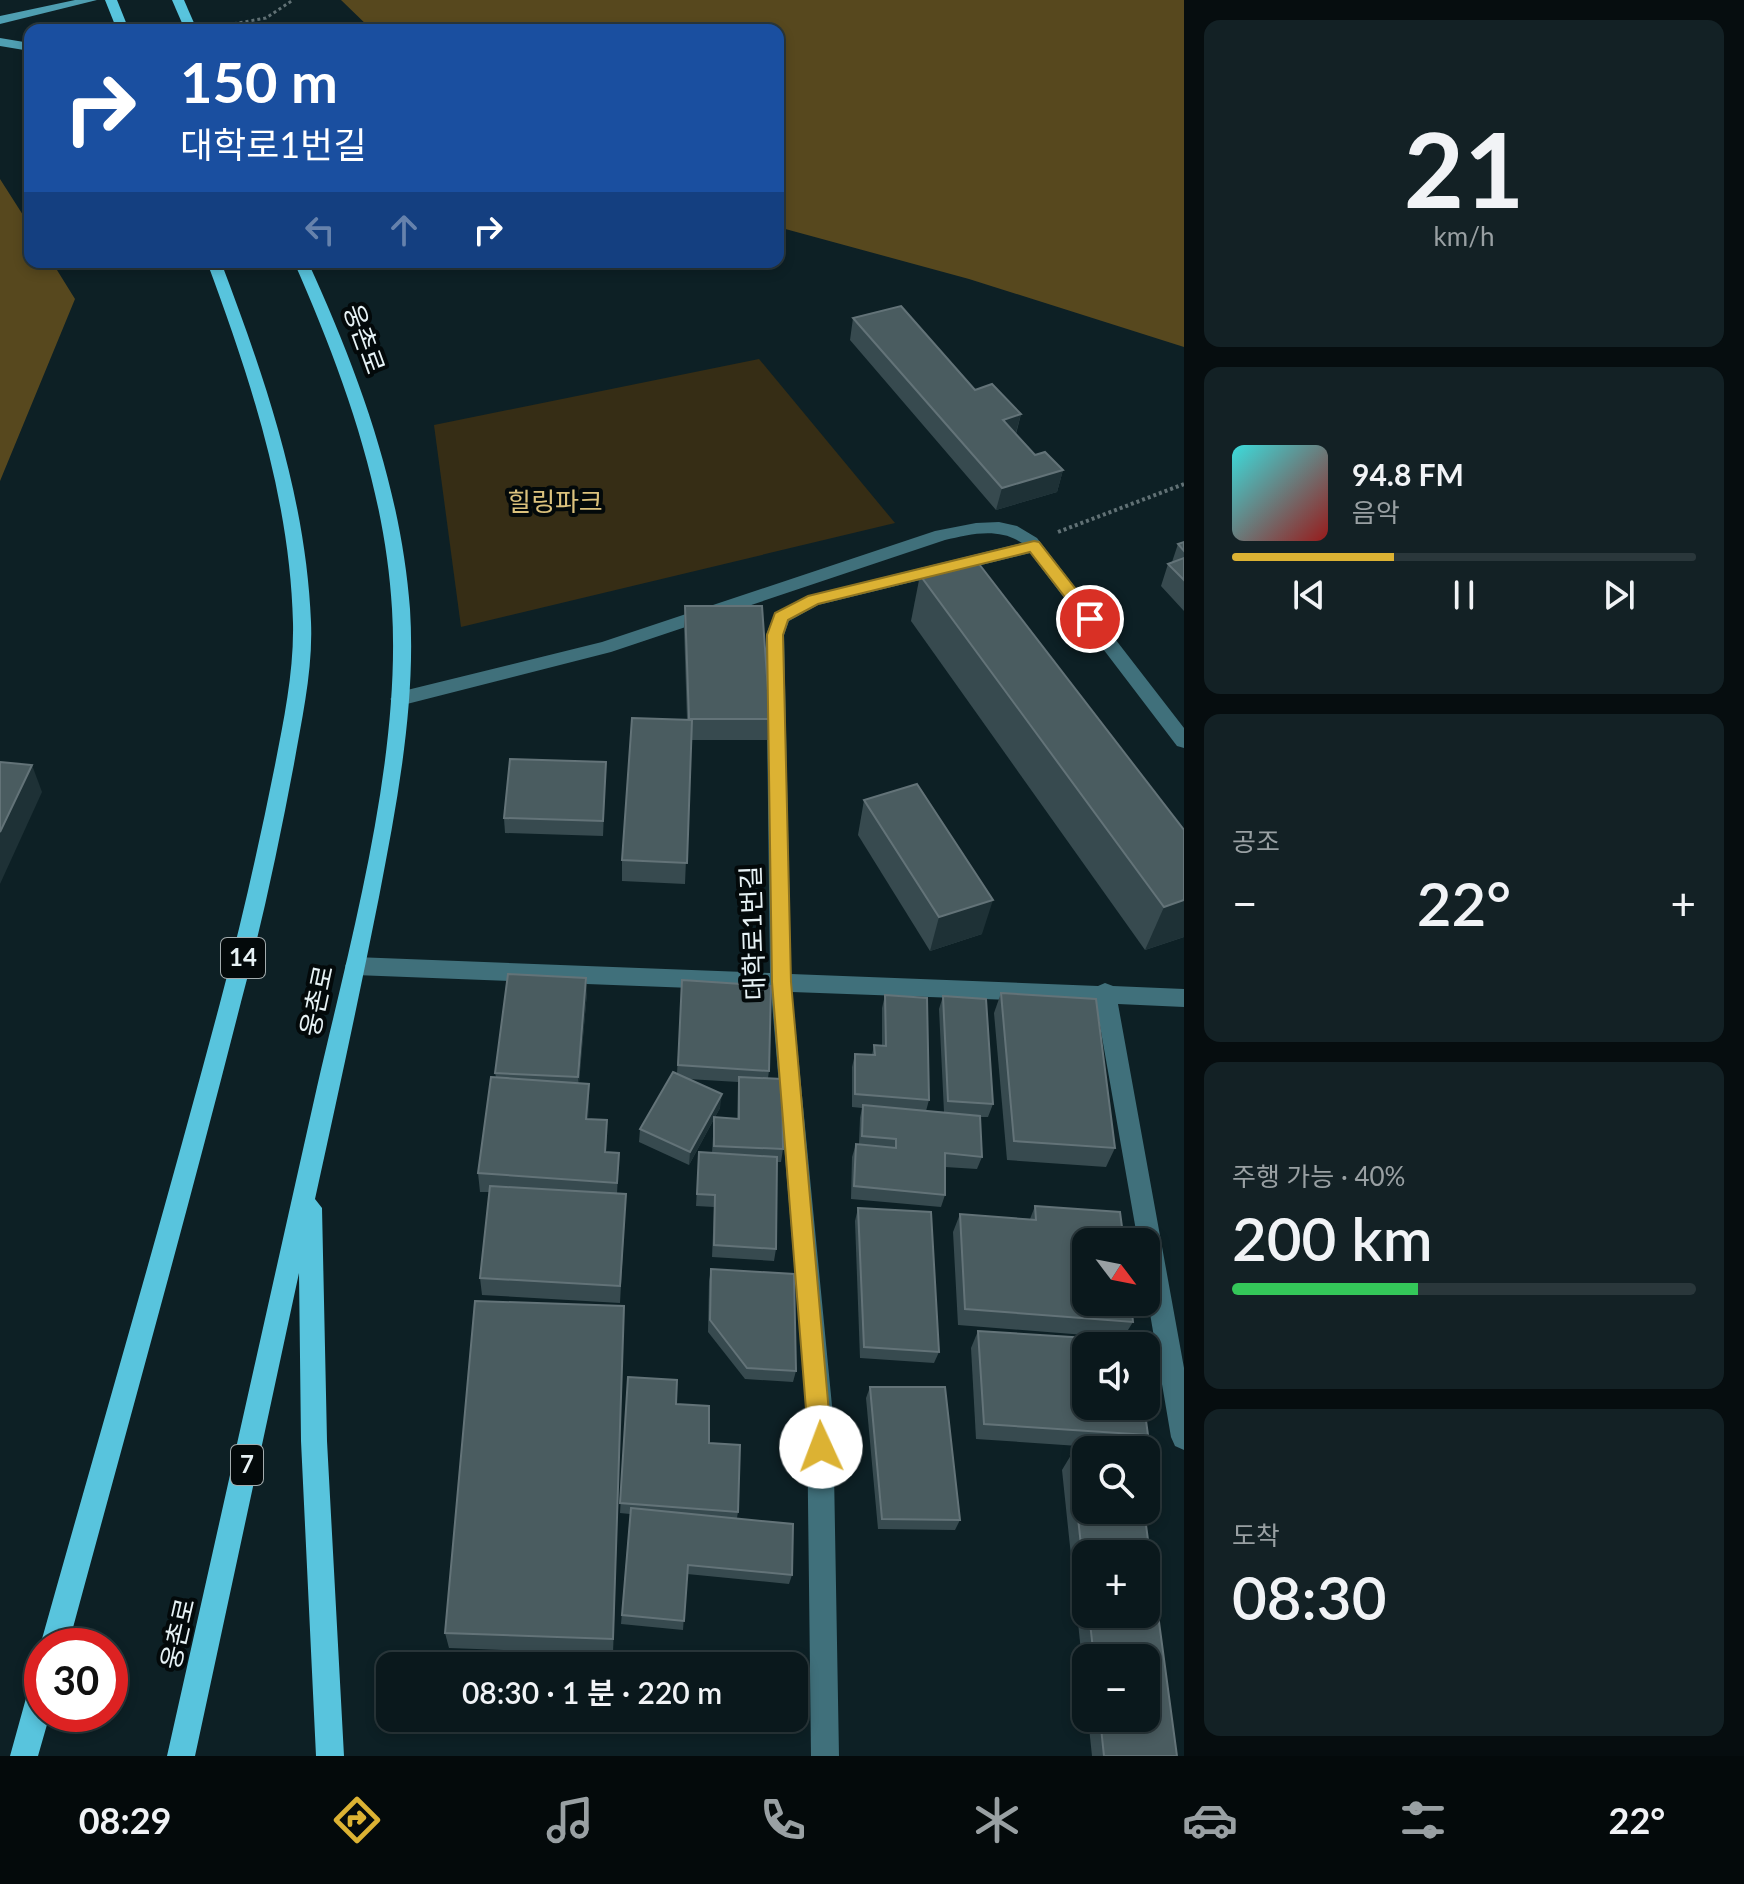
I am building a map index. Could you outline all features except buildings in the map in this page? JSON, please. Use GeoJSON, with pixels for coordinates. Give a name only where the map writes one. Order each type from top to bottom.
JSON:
{"type":"FeatureCollection","features":[{"type":"Feature","properties":{"kind":"main road"},"geometry":{"type":"LineString","coordinates":[[0,20],[91,0]]}},
{"type":"Feature","properties":{"kind":"main road"},"geometry":{"type":"LineString","coordinates":[[111,0],[121,24]]}},
{"type":"Feature","properties":{"kind":"main road"},"geometry":{"type":"LineString","coordinates":[[178,0],[188,24]]}},
{"type":"Feature","properties":{"kind":"main road"},"geometry":{"type":"LineString","coordinates":[[0,42],[24,46]]}},
{"type":"Feature","properties":{"kind":"main road","name":"14"},"geometry":{"type":"LineString","coordinates":[[59,1628],[243,957],[270,840],[294,711],[302,626],[296,546],[279,457],[235,316],[216,268]]}},
{"type":"Feature","properties":{"kind":"main road","name":"웅촌로"},"geometry":{"type":"LineString","coordinates":[[181,1756],[355,966],[380,841],[399,699],[401,610],[391,530],[366,435],[318,298],[304,268]]}},
{"type":"Feature","properties":{"kind":"main road"},"geometry":{"type":"LineString","coordinates":[[309,1173],[314,1441],[330,1756]]}},
{"type":"Feature","properties":{"kind":"main road"},"geometry":{"type":"LineString","coordinates":[[24,1756],[31,1732]]}},
{"type":"Feature","properties":{"kind":"street"},"geometry":{"type":"LineString","coordinates":[[399,699],[605,648],[941,535],[979,526],[1024,536],[1032,544],[1184,741]]}},
{"type":"Feature","properties":{"kind":"street","name":"대학로1번길"},"geometry":{"type":"LineString","coordinates":[[825,1756],[820,1416],[781,982],[775,635],[781,617],[813,600],[1032,544]]}},
{"type":"Feature","properties":{"kind":"street"},"geometry":{"type":"LineString","coordinates":[[355,966],[1105,992],[1184,998]]}},
{"type":"Feature","properties":{"kind":"street"},"geometry":{"type":"LineString","coordinates":[[1105,992],[1184,1437]]}},
{"type":"Feature","properties":{"kind":"path"},"geometry":{"type":"LineString","coordinates":[[235,24],[266,18],[293,0]]}},
{"type":"Feature","properties":{"kind":"path"},"geometry":{"type":"LineString","coordinates":[[1032,544],[1184,484]]}},
{"type":"Feature","properties":{"kind":"green space","name":"힐링파크"},"geometry":{"type":"Polygon","coordinates":[[[759,359],[895,523],[461,627],[434,425],[759,359]]]}},
{"type":"Feature","properties":{"kind":"shaded area"},"geometry":{"type":"Polygon","coordinates":[[[341,0],[1184,0],[1184,347],[969,279],[784,229],[784,24],[366,24],[341,0]]]}},
{"type":"Feature","properties":{"kind":"shaded area"},"geometry":{"type":"Polygon","coordinates":[[[0,179],[24,217],[24,268],[56,268],[75,299],[0,481],[0,179]]]}},
{"type":"Feature","properties":{"kind":"route"},"geometry":{"type":"LineString","coordinates":[[821,1447],[781,982],[775,635],[781,617],[813,600],[1034,546],[1090,619]]}}]}
